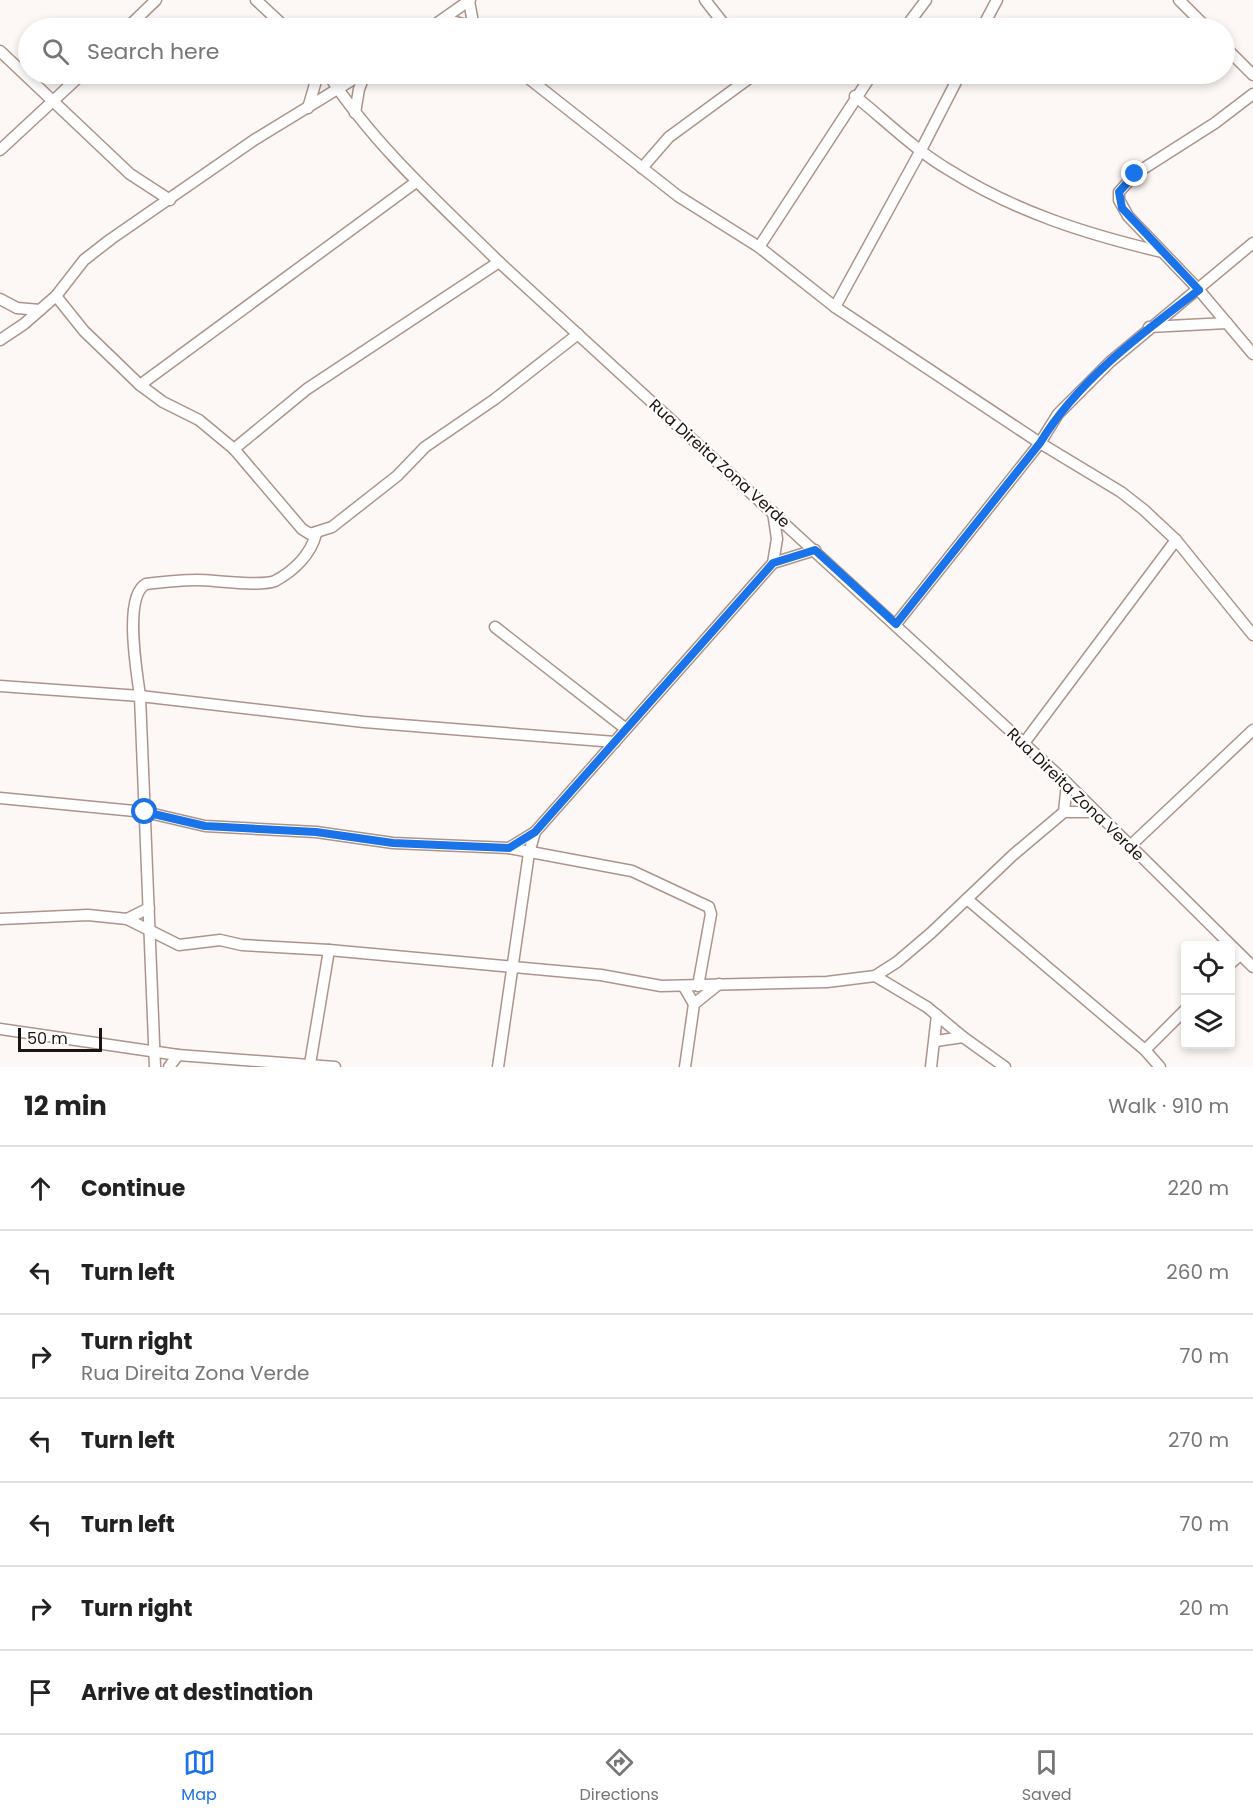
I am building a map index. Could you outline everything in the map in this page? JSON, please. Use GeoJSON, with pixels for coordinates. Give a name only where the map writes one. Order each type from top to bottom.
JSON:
{"type":"FeatureCollection","features":[{"type":"Feature","properties":{"kind":"street"},"geometry":{"type":"LineString","coordinates":[[137,18],[156,0]]}},
{"type":"Feature","properties":{"kind":"street"},"geometry":{"type":"LineString","coordinates":[[256,0],[275,18]]}},
{"type":"Feature","properties":{"kind":"street"},"geometry":{"type":"LineString","coordinates":[[445,18],[470,0]]}},
{"type":"Feature","properties":{"kind":"street"},"geometry":{"type":"LineString","coordinates":[[470,0],[471,18]]}},
{"type":"Feature","properties":{"kind":"street"},"geometry":{"type":"LineString","coordinates":[[705,0],[719,18]]}},
{"type":"Feature","properties":{"kind":"street"},"geometry":{"type":"LineString","coordinates":[[912,18],[926,0]]}},
{"type":"Feature","properties":{"kind":"street"},"geometry":{"type":"LineString","coordinates":[[987,18],[997,0]]}},
{"type":"Feature","properties":{"kind":"street"},"geometry":{"type":"LineString","coordinates":[[1179,0],[1197,18]]}},
{"type":"Feature","properties":{"kind":"street"},"geometry":{"type":"LineString","coordinates":[[0,51],[18,67]]}},
{"type":"Feature","properties":{"kind":"street"},"geometry":{"type":"LineString","coordinates":[[1235,57],[1253,75]]}},
{"type":"Feature","properties":{"kind":"street"},"geometry":{"type":"LineString","coordinates":[[36,84],[130,174],[170,200]]}},
{"type":"Feature","properties":{"kind":"street"},"geometry":{"type":"LineString","coordinates":[[0,150],[71,84]]}},
{"type":"Feature","properties":{"kind":"street"},"geometry":{"type":"LineString","coordinates":[[308,108],[315,84]]}},
{"type":"Feature","properties":{"kind":"street","name":"Rua Direita Zona Verde"},"geometry":{"type":"LineString","coordinates":[[335,84],[355,113],[416,182],[499,262],[1067,783],[1253,967]]}},
{"type":"Feature","properties":{"kind":"street"},"geometry":{"type":"LineString","coordinates":[[0,340],[56,296],[84,260],[254,140],[347,84]]}},
{"type":"Feature","properties":{"kind":"street"},"geometry":{"type":"LineString","coordinates":[[355,113],[360,84]]}},
{"type":"Feature","properties":{"kind":"street"},"geometry":{"type":"LineString","coordinates":[[536,84],[678,196],[759,248],[835,307],[1040,443],[1121,492],[1176,540],[1253,634]]}},
{"type":"Feature","properties":{"kind":"street"},"geometry":{"type":"LineString","coordinates":[[642,168],[669,137],[741,84]]}},
{"type":"Feature","properties":{"kind":"street"},"geometry":{"type":"LineString","coordinates":[[759,248],[864,84]]}},
{"type":"Feature","properties":{"kind":"street"},"geometry":{"type":"LineString","coordinates":[[835,307],[955,84]]}},
{"type":"Feature","properties":{"kind":"street"},"geometry":{"type":"LineString","coordinates":[[1253,94],[1215,123],[1135,174],[1119,192],[1119,200],[1128,216],[1199,290],[1253,354]]}},
{"type":"Feature","properties":{"kind":"street"},"geometry":{"type":"LineString","coordinates":[[855,96],[947,170],[984,190],[1069,228],[1162,252]]}},
{"type":"Feature","properties":{"kind":"street"},"geometry":{"type":"LineString","coordinates":[[140,385],[416,182]]}},
{"type":"Feature","properties":{"kind":"street"},"geometry":{"type":"LineString","coordinates":[[896,624],[1040,443],[1058,414],[1149,327],[1199,290],[1253,243]]}},
{"type":"Feature","properties":{"kind":"street"},"geometry":{"type":"LineString","coordinates":[[234,449],[307,389],[499,262]]}},
{"type":"Feature","properties":{"kind":"street"},"geometry":{"type":"LineString","coordinates":[[56,296],[84,331],[140,385],[163,402],[198,420],[234,449],[302,529],[310,534],[316,534],[332,527],[397,476],[425,447],[495,399],[578,334]]}},
{"type":"Feature","properties":{"kind":"street"},"geometry":{"type":"LineString","coordinates":[[0,299],[17,308],[40,310]]}},
{"type":"Feature","properties":{"kind":"street"},"geometry":{"type":"LineString","coordinates":[[1149,327],[1227,323]]}},
{"type":"Feature","properties":{"kind":"street"},"geometry":{"type":"LineString","coordinates":[[773,512],[777,539],[773,563]]}},
{"type":"Feature","properties":{"kind":"street"},"geometry":{"type":"LineString","coordinates":[[155,1067],[140,696],[134,647],[135,597],[141,586],[194,580],[257,584],[274,581],[301,562],[312,548],[316,534]]}},
{"type":"Feature","properties":{"kind":"street"},"geometry":{"type":"LineString","coordinates":[[1024,743],[1176,540]]}},
{"type":"Feature","properties":{"kind":"street"},"geometry":{"type":"LineString","coordinates":[[509,848],[535,832],[773,563],[815,550]]}},
{"type":"Feature","properties":{"kind":"street"},"geometry":{"type":"LineString","coordinates":[[495,627],[626,729]]}},
{"type":"Feature","properties":{"kind":"street"},"geometry":{"type":"LineString","coordinates":[[0,686],[140,696],[329,718],[615,742]]}},
{"type":"Feature","properties":{"kind":"street"},"geometry":{"type":"LineString","coordinates":[[1130,846],[1253,730]]}},
{"type":"Feature","properties":{"kind":"street"},"geometry":{"type":"LineString","coordinates":[[1064,812],[1067,783]]}},
{"type":"Feature","properties":{"kind":"street"},"geometry":{"type":"LineString","coordinates":[[0,798],[145,812],[205,826],[316,832],[393,843],[509,848],[632,871],[709,907],[711,914],[698,986]]}},
{"type":"Feature","properties":{"kind":"street"},"geometry":{"type":"LineString","coordinates":[[0,919],[88,915],[127,919],[179,945],[220,940],[242,945],[329,950],[512,967],[684,987],[718,984],[827,982],[875,976],[897,962],[1064,812],[1096,812]]}},
{"type":"Feature","properties":{"kind":"street"},"geometry":{"type":"LineString","coordinates":[[498,1067],[529,852],[535,832]]}},
{"type":"Feature","properties":{"kind":"street"},"geometry":{"type":"LineString","coordinates":[[967,898],[1145,1050],[1155,1065]]}},
{"type":"Feature","properties":{"kind":"street"},"geometry":{"type":"LineString","coordinates":[[127,919],[149,908]]}},
{"type":"Feature","properties":{"kind":"street"},"geometry":{"type":"LineString","coordinates":[[310,1064],[329,950]]}},
{"type":"Feature","properties":{"kind":"street"},"geometry":{"type":"LineString","coordinates":[[1235,960],[1240,955]]}},
{"type":"Feature","properties":{"kind":"street"},"geometry":{"type":"LineString","coordinates":[[875,976],[937,1015],[1005,1067]]}},
{"type":"Feature","properties":{"kind":"street"},"geometry":{"type":"LineString","coordinates":[[694,1004],[718,984]]}},
{"type":"Feature","properties":{"kind":"street"},"geometry":{"type":"LineString","coordinates":[[684,987],[694,1004],[685,1067]]}},
{"type":"Feature","properties":{"kind":"street"},"geometry":{"type":"LineString","coordinates":[[1145,1050],[1181,1013]]}},
{"type":"Feature","properties":{"kind":"street"},"geometry":{"type":"LineString","coordinates":[[931,1067],[936,1041],[937,1015]]}},
{"type":"Feature","properties":{"kind":"street"},"geometry":{"type":"LineString","coordinates":[[0,1029],[178,1055],[335,1067]]}},
{"type":"Feature","properties":{"kind":"street"},"geometry":{"type":"LineString","coordinates":[[936,1041],[963,1037]]}},
{"type":"Feature","properties":{"kind":"street"},"geometry":{"type":"LineString","coordinates":[[170,1067],[178,1055]]}},
{"type":"Feature","properties":{"kind":"route"},"geometry":{"type":"LineString","coordinates":[[145,812],[205,826],[316,832],[393,843],[509,848],[535,832],[542,821],[773,563],[815,550],[896,624],[1040,443],[1058,414],[1149,327],[1199,290],[1122,208],[1119,192],[1135,174]]}}]}
